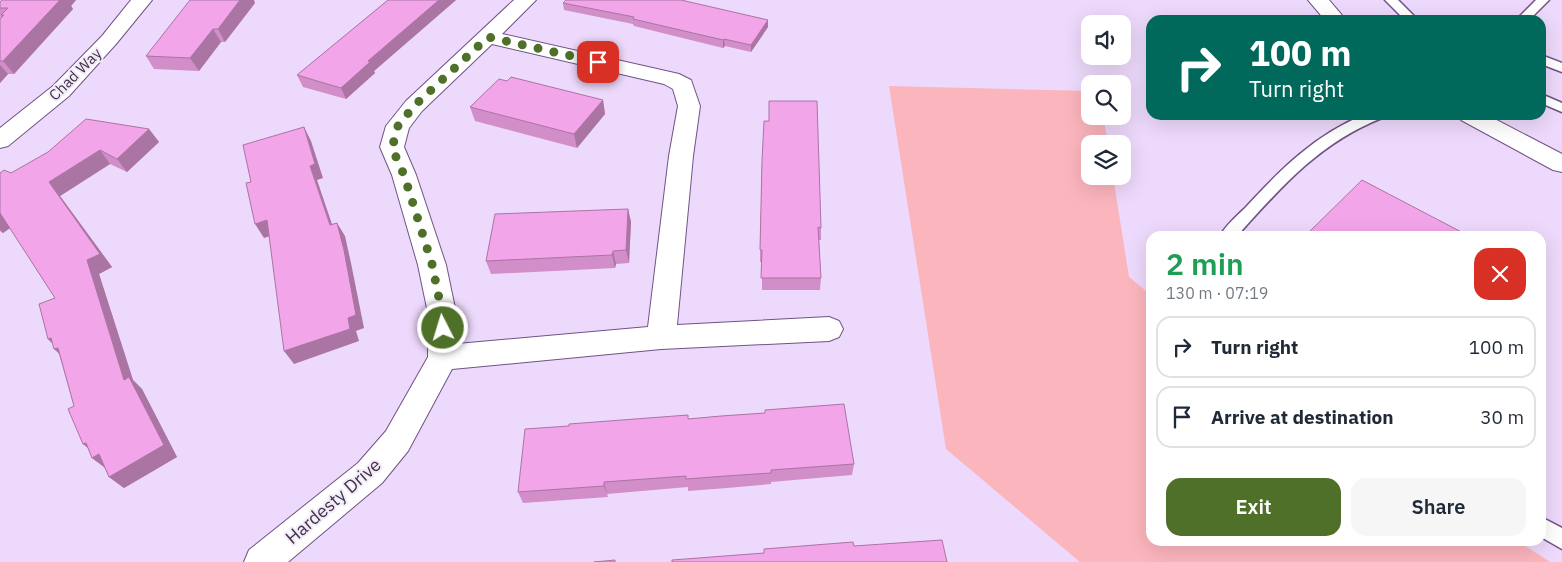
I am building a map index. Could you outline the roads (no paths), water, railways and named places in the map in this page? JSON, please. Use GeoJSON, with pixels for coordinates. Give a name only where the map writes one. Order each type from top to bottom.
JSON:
{"type":"FeatureCollection","features":[{"type":"Feature","properties":{"kind":"street","name":"Chad Way"},"geometry":{"type":"LineString","coordinates":[[0,140],[60,91],[109,40],[142,0]]}},
{"type":"Feature","properties":{"kind":"street","name":"Hardesty Drive"},"geometry":{"type":"LineString","coordinates":[[261,562],[370,474],[397,442],[443,358],[442,313],[432,264],[404,175],[392,148],[398,126],[414,106],[526,0]]}},
{"type":"Feature","properties":{"kind":"street"},"geometry":{"type":"LineString","coordinates":[[1318,0],[1332,15]]}},
{"type":"Feature","properties":{"kind":"street"},"geometry":{"type":"LineString","coordinates":[[488,37],[671,79],[683,85],[689,106],[681,156],[661,337]]}},
{"type":"Feature","properties":{"kind":"street"},"geometry":{"type":"LineString","coordinates":[[1478,120],[1562,164]]}},
{"type":"Feature","properties":{"kind":"street"},"geometry":{"type":"LineString","coordinates":[[443,358],[661,337],[829,329]]}},
{"type":"Feature","properties":{"kind":"lane"},"geometry":{"type":"LineString","coordinates":[[1391,0],[1407,15]]}},
{"type":"Feature","properties":{"kind":"lane"},"geometry":{"type":"LineString","coordinates":[[1527,15],[1543,0]]}},
{"type":"Feature","properties":{"kind":"lane"},"geometry":{"type":"LineString","coordinates":[[1546,61],[1562,68]]}},
{"type":"Feature","properties":{"kind":"lane"},"geometry":{"type":"LineString","coordinates":[[1546,100],[1562,108]]}},
{"type":"Feature","properties":{"kind":"lane"},"geometry":{"type":"LineString","coordinates":[[1233,231],[1292,169],[1331,136],[1362,120]]}},
{"type":"Feature","properties":{"kind":"lane"},"geometry":{"type":"LineString","coordinates":[[1546,529],[1562,539]]}}]}
